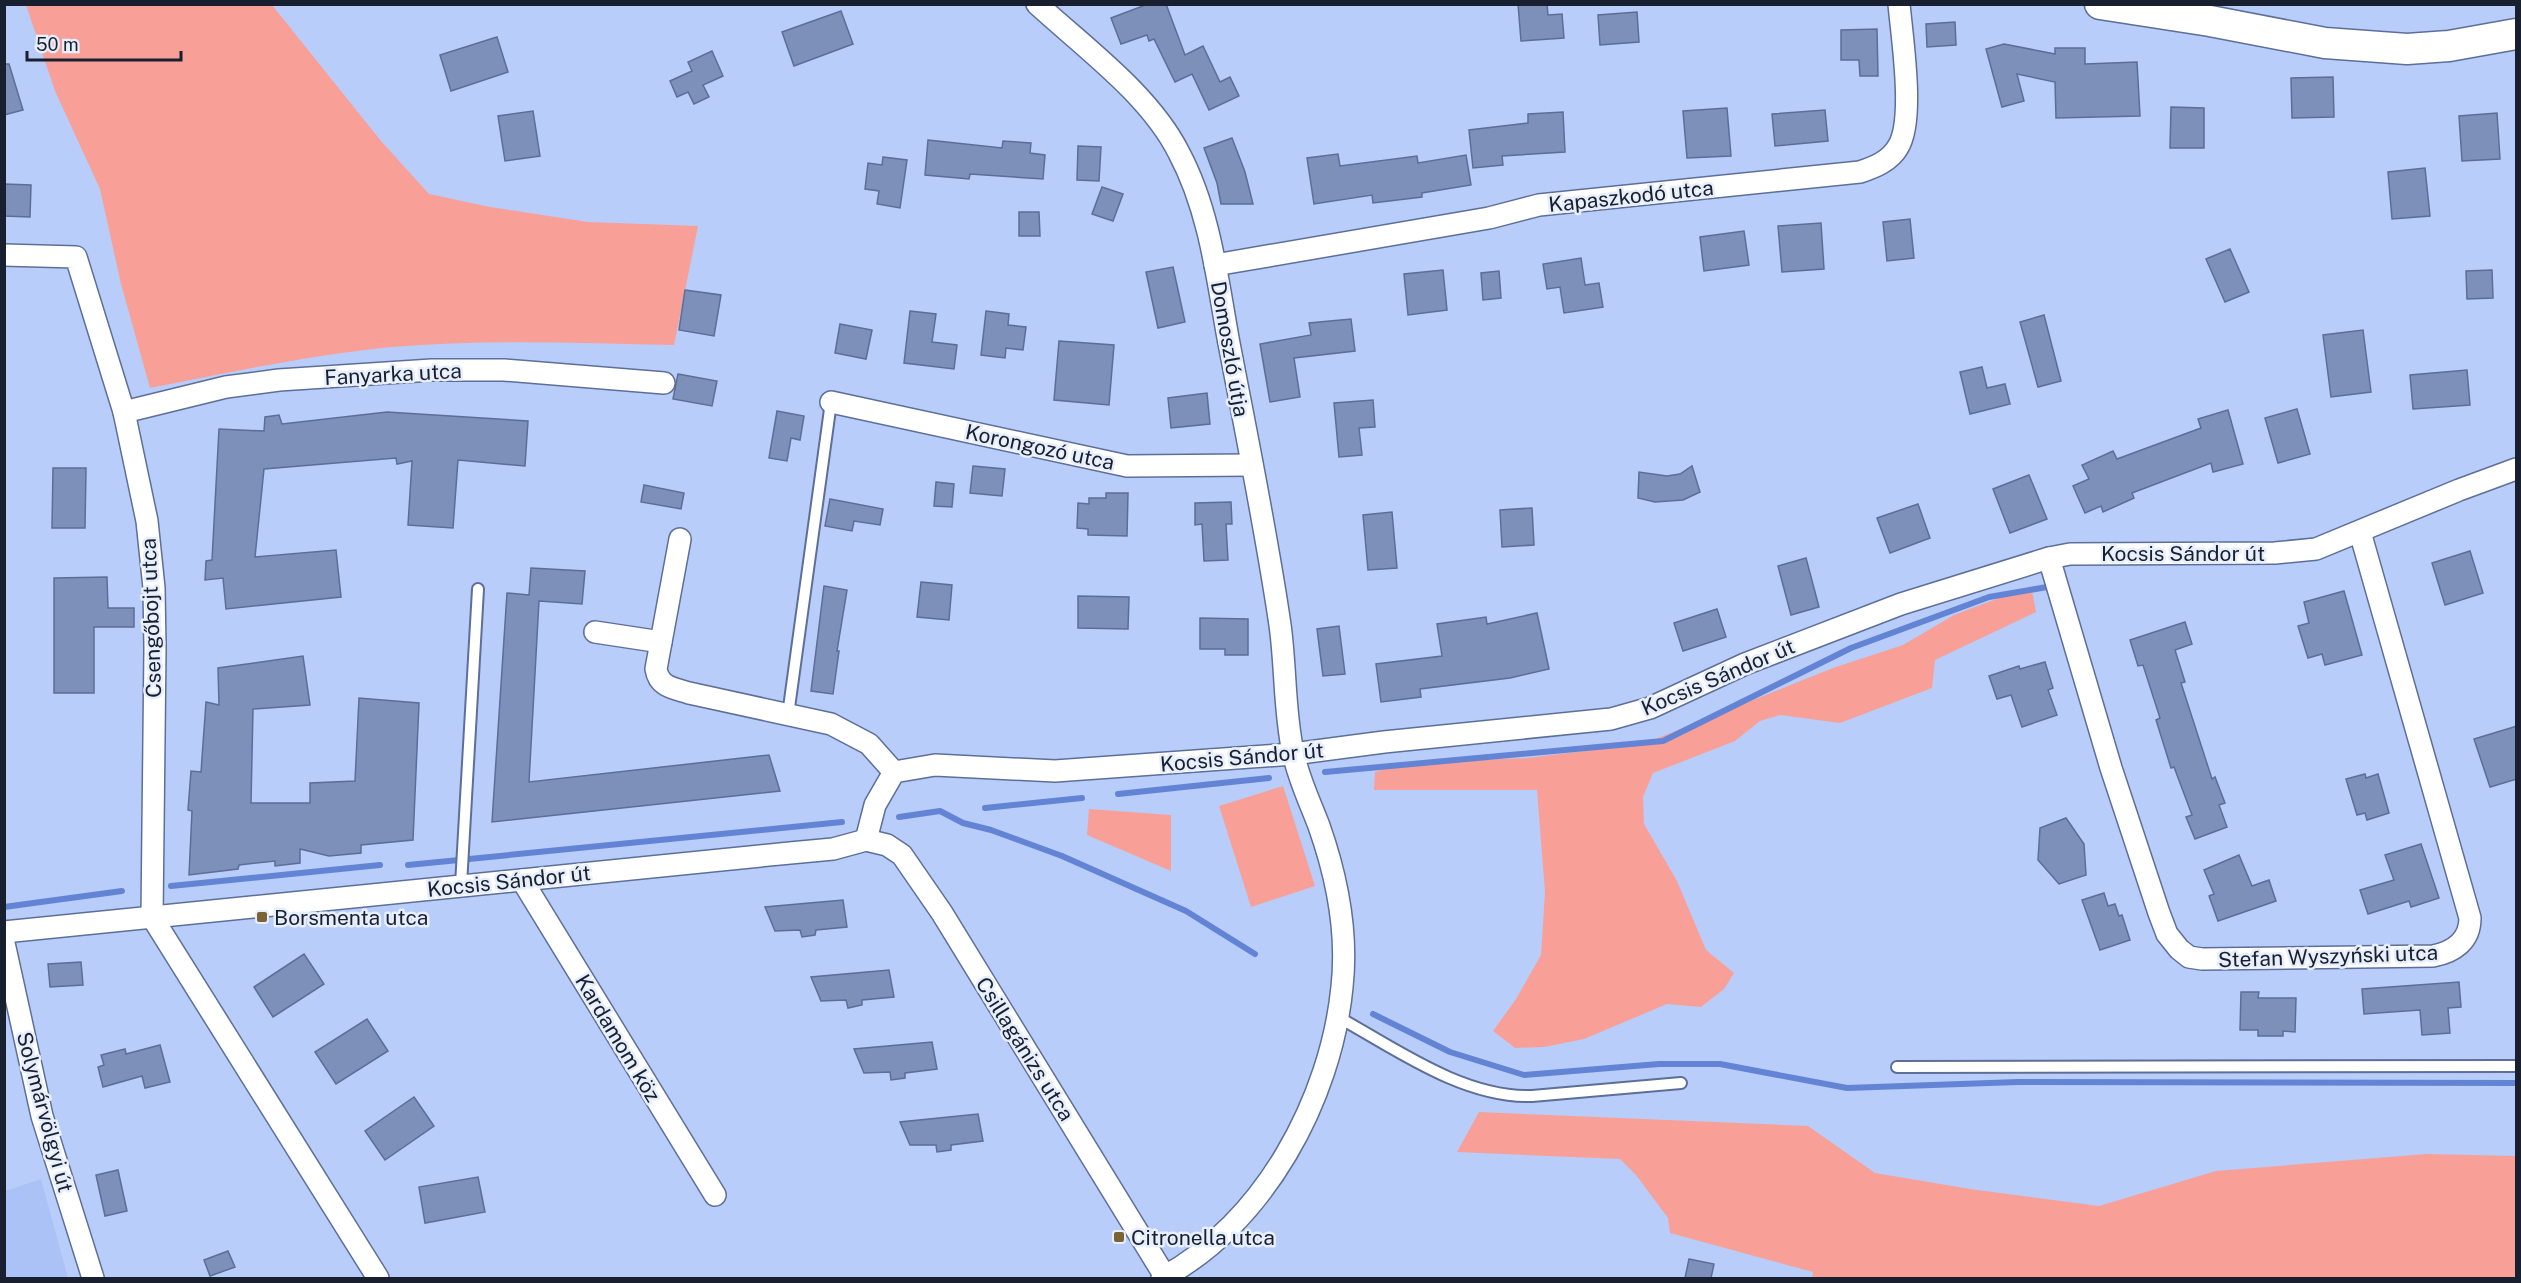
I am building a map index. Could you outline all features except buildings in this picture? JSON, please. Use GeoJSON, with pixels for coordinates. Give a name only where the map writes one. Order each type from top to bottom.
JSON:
{"type":"FeatureCollection","features":[{"type":"Feature","properties":{"kind":"street","name":"Domoszló útja"},"geometry":{"type":"LineString","coordinates":[[1037,4],[1140,99],[1162,124],[1180,153],[1194,189],[1215,266],[1252,465],[1284,651],[1293,754],[1331,863],[1339,899],[1343,985],[1332,1046],[1315,1101],[1302,1128],[1245,1210],[1192,1261],[1164,1278]]}},
{"type":"Feature","properties":{"kind":"street","name":"Kapaszkodó utca"},"geometry":{"type":"LineString","coordinates":[[1215,266],[1489,218],[1539,205],[1860,172],[1875,167],[1891,156],[1899,146],[1907,117],[1899,4]]}},
{"type":"Feature","properties":{"kind":"street"},"geometry":{"type":"LineString","coordinates":[[2100,4],[2337,44],[2407,49],[2449,46],[2517,34]]}},
{"type":"Feature","properties":{"kind":"street","name":"Csengőbojt utca"},"geometry":{"type":"LineString","coordinates":[[4,255],[76,257],[124,412],[147,521],[154,588],[152,917]]}},
{"type":"Feature","properties":{"kind":"street","name":"Fanyarka utca"},"geometry":{"type":"LineString","coordinates":[[124,412],[237,386],[279,380],[432,370],[504,370],[664,383]]}},
{"type":"Feature","properties":{"kind":"street","name":"Korongozó utca"},"geometry":{"type":"LineString","coordinates":[[831,402],[1128,466],[1252,465]]}},
{"type":"Feature","properties":{"kind":"street","name":"Kocsis Sándor út"},"geometry":{"type":"LineString","coordinates":[[894,772],[935,765],[1055,771],[1293,754],[1384,742],[1611,719],[1650,708],[1745,664],[1901,604],[2049,558],[2070,554],[2275,553],[2316,549],[2459,490],[2517,469]]}},
{"type":"Feature","properties":{"kind":"street","name":"Stefan Wyszyński utca"},"geometry":{"type":"LineString","coordinates":[[2049,558],[2131,833],[2167,934],[2179,949],[2189,957],[2202,959],[2433,956],[2447,953],[2458,946],[2470,928],[2470,918],[2360,532]]}},
{"type":"Feature","properties":{"kind":"street"},"geometry":{"type":"LineString","coordinates":[[680,538],[656,669],[657,677],[668,687],[689,693],[831,724],[869,744],[894,772],[875,805],[866,840]]}},
{"type":"Feature","properties":{"kind":"street"},"geometry":{"type":"LineString","coordinates":[[595,632],[661,642]]}},
{"type":"Feature","properties":{"kind":"street","name":"Kocsis Sándor út"},"geometry":{"type":"LineString","coordinates":[[4,932],[152,917],[461,878],[522,880],[833,849],[866,840]]}},
{"type":"Feature","properties":{"kind":"street","name":"Csillagánizs utca"},"geometry":{"type":"LineString","coordinates":[[866,840],[886,845],[902,855],[942,913],[1164,1278]]}},
{"type":"Feature","properties":{"kind":"street","name":"Kardamom köz"},"geometry":{"type":"LineString","coordinates":[[522,880],[715,1196]]}},
{"type":"Feature","properties":{"kind":"street"},"geometry":{"type":"LineString","coordinates":[[152,917],[378,1278]]}},
{"type":"Feature","properties":{"kind":"street","name":"Solymárvölgyi út"},"geometry":{"type":"LineString","coordinates":[[4,943],[42,1116],[93,1278]]}},
{"type":"Feature","properties":{"kind":"lane"},"geometry":{"type":"LineString","coordinates":[[788,716],[831,402]]}},
{"type":"Feature","properties":{"kind":"lane"},"geometry":{"type":"LineString","coordinates":[[461,878],[478,589]]}},
{"type":"Feature","properties":{"kind":"lane"},"geometry":{"type":"LineString","coordinates":[[1338,1017],[1453,1079],[1494,1093],[1532,1096],[1681,1083]]}},
{"type":"Feature","properties":{"kind":"lane"},"geometry":{"type":"LineString","coordinates":[[1896,1067],[2517,1066]]}},
{"type":"Feature","properties":{"kind":"shaded area"},"geometry":{"type":"Polygon","coordinates":[[[26,5],[272,5],[381,141],[429,194],[490,207],[588,222],[698,226],[674,345],[497,342],[392,347],[301,359],[150,388],[121,284],[100,189],[55,91],[26,5]]]}},
{"type":"Feature","properties":{"kind":"shaded area"},"geometry":{"type":"Polygon","coordinates":[[[2031,586],[2036,612],[1935,660],[1932,688],[1840,723],[1780,715],[1760,721],[1735,741],[1653,773],[1643,797],[1644,824],[1677,881],[1706,950],[1734,973],[1724,989],[1701,1007],[1667,1004],[1584,1039],[1544,1047],[1515,1048],[1493,1031],[1516,999],[1541,955],[1545,892],[1537,790],[1374,790],[1375,772],[1404,763],[1527,758],[1643,744],[1833,668],[1903,645],[1954,615],[2031,586]]]}},
{"type":"Feature","properties":{"kind":"shaded area"},"geometry":{"type":"Polygon","coordinates":[[[1283,786],[1315,886],[1251,907],[1219,806],[1283,786]]]}},
{"type":"Feature","properties":{"kind":"shaded area"},"geometry":{"type":"Polygon","coordinates":[[[1089,809],[1171,815],[1171,871],[1087,835],[1089,809]]]}},
{"type":"Feature","properties":{"kind":"shaded area"},"geometry":{"type":"Polygon","coordinates":[[[1479,1112],[1808,1126],[1875,1173],[1970,1189],[2099,1206],[2216,1171],[2427,1154],[2516,1156],[2516,1278],[1812,1278],[1813,1272],[1670,1233],[1668,1218],[1636,1175],[1620,1159],[1457,1152],[1479,1112]]]}},
{"type":"Feature","properties":{"kind":"shaded area"},"geometry":{"type":"Polygon","coordinates":[[[41,1179],[68,1278],[5,1278],[5,1191],[41,1179]]]}},
{"type":"Feature","properties":{"kind":"waterway"},"geometry":{"type":"LineString","coordinates":[[1325,772],[1663,741],[1851,648],[1989,597],[2047,587]]}},
{"type":"Feature","properties":{"kind":"waterway"},"geometry":{"type":"LineString","coordinates":[[1118,794],[1269,778]]}},
{"type":"Feature","properties":{"kind":"waterway"},"geometry":{"type":"LineString","coordinates":[[985,808],[1082,798]]}},
{"type":"Feature","properties":{"kind":"waterway"},"geometry":{"type":"LineString","coordinates":[[899,817],[940,811],[963,823],[991,830],[1062,856],[1186,911],[1255,954]]}},
{"type":"Feature","properties":{"kind":"waterway"},"geometry":{"type":"LineString","coordinates":[[408,865],[842,822]]}},
{"type":"Feature","properties":{"kind":"waterway"},"geometry":{"type":"LineString","coordinates":[[171,886],[380,865]]}},
{"type":"Feature","properties":{"kind":"waterway"},"geometry":{"type":"LineString","coordinates":[[4,907],[122,891]]}},
{"type":"Feature","properties":{"kind":"waterway"},"geometry":{"type":"LineString","coordinates":[[1373,1014],[1450,1052],[1524,1075],[1659,1064],[1720,1064],[1847,1088],[2018,1082],[2516,1083]]}},
{"type":"Feature","properties":{"kind":"place","name":"Borsmenta utca"},"geometry":{"type":"Point","coordinates":[262,917]}},
{"type":"Feature","properties":{"kind":"place","name":"Citronella utca"},"geometry":{"type":"Point","coordinates":[1119,1237]}}]}
